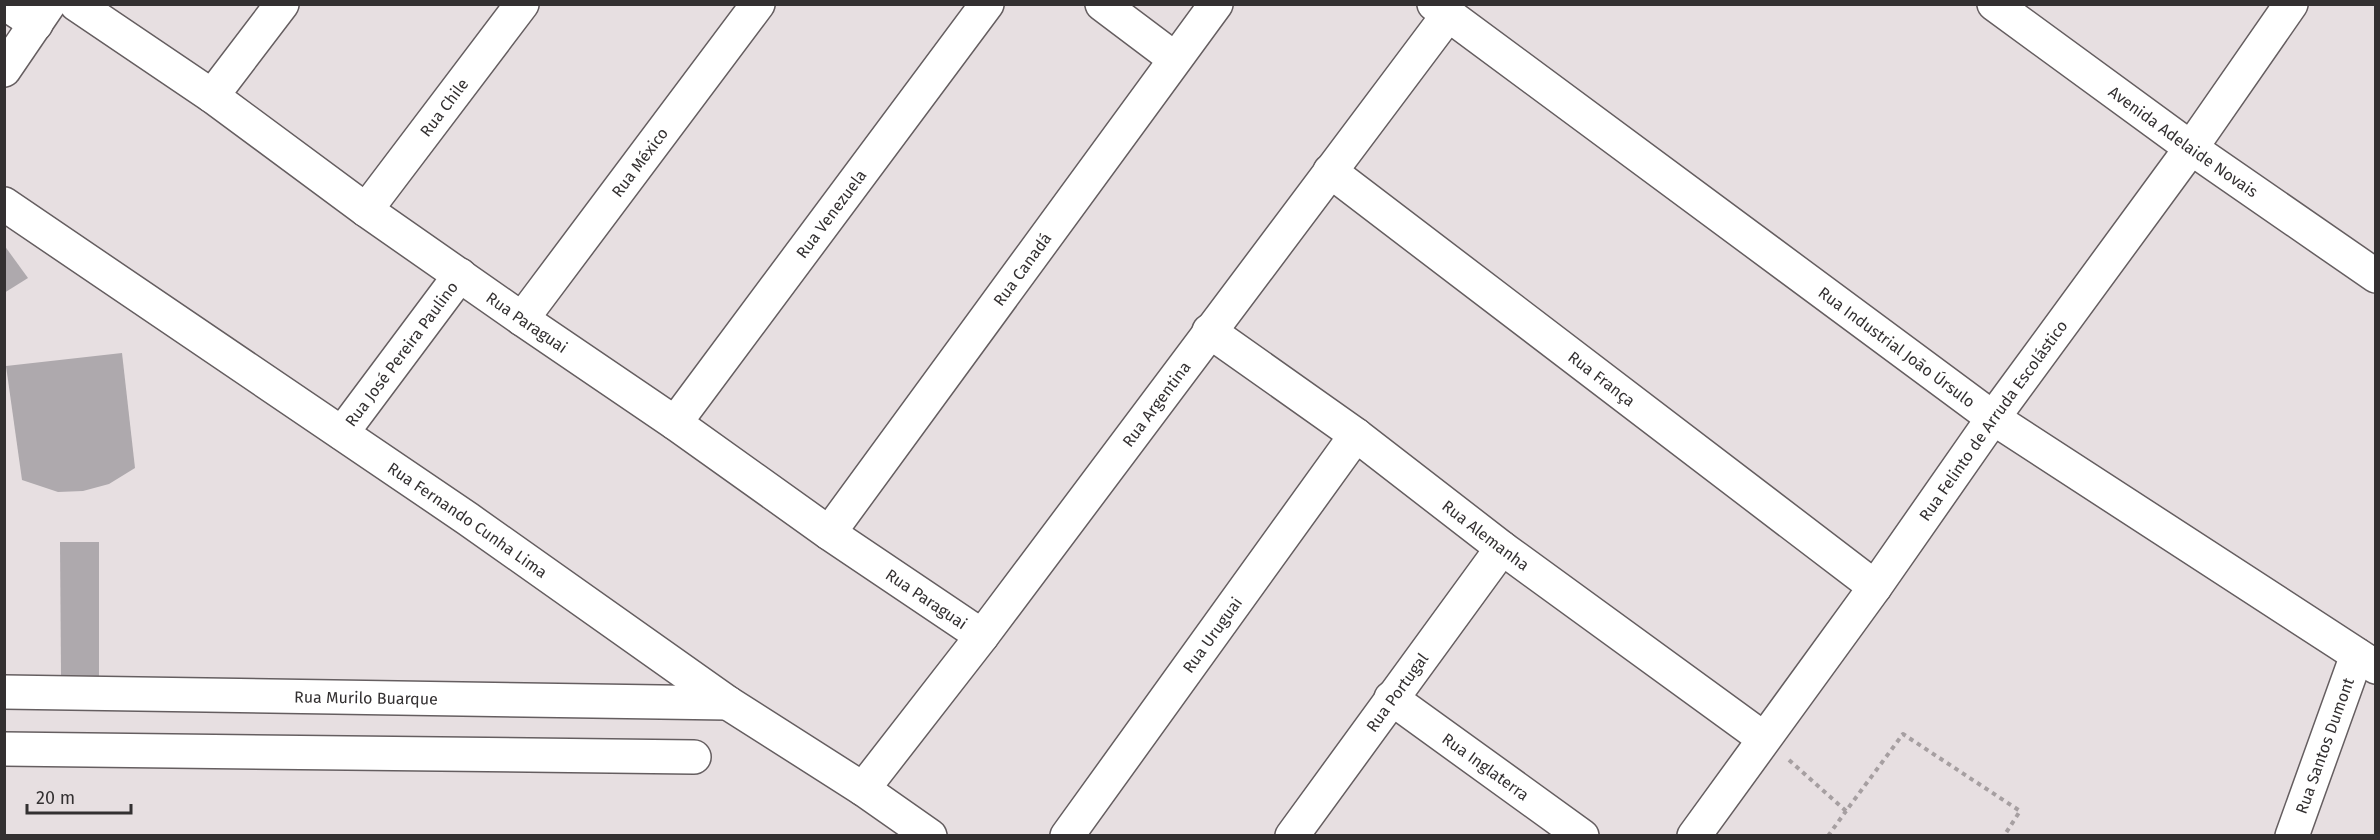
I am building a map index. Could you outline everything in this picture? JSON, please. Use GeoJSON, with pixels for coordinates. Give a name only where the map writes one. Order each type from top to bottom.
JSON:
{"type":"FeatureCollection","features":[{"type":"Feature","properties":{"kind":"street"},"geometry":{"type":"LineString","coordinates":[[4,70],[43,14],[6,4]]}},
{"type":"Feature","properties":{"kind":"street","name":"Rua Paraguai"},"geometry":{"type":"LineString","coordinates":[[76,4],[212,96],[366,210],[522,319],[675,423],[829,533],[982,636]]}},
{"type":"Feature","properties":{"kind":"street"},"geometry":{"type":"LineString","coordinates":[[212,96],[282,4]]}},
{"type":"Feature","properties":{"kind":"street","name":"Rua Chile"},"geometry":{"type":"LineString","coordinates":[[366,210],[522,4]]}},
{"type":"Feature","properties":{"kind":"street","name":"Rua México"},"geometry":{"type":"LineString","coordinates":[[522,319],[758,4]]}},
{"type":"Feature","properties":{"kind":"street","name":"Rua Venezuela"},"geometry":{"type":"LineString","coordinates":[[675,423],[987,4]]}},
{"type":"Feature","properties":{"kind":"street"},"geometry":{"type":"LineString","coordinates":[[1102,4],[1175,59]]}},
{"type":"Feature","properties":{"kind":"street","name":"Rua Canadá"},"geometry":{"type":"LineString","coordinates":[[829,533],[1216,4]]}},
{"type":"Feature","properties":{"kind":"street","name":"Avenida Adelaide Novais"},"geometry":{"type":"LineString","coordinates":[[1994,4],[2191,148],[2376,276]]}},
{"type":"Feature","properties":{"kind":"street","name":"Rua Felinto de Arruda Escolástico"},"geometry":{"type":"LineString","coordinates":[[1694,836],[1763,738],[1875,587],[1993,418],[2191,148],[2291,4]]}},
{"type":"Feature","properties":{"kind":"street","name":"Rua Argentina"},"geometry":{"type":"LineString","coordinates":[[863,789],[982,636],[1330,171],[1441,10]]}},
{"type":"Feature","properties":{"kind":"street","name":"Rua Industrial João Úrsulo"},"geometry":{"type":"LineString","coordinates":[[1441,10],[1993,418],[2366,661]]}},
{"type":"Feature","properties":{"kind":"street","name":"Rua França"},"geometry":{"type":"LineString","coordinates":[[1330,171],[1875,587]]}},
{"type":"Feature","properties":{"kind":"street","name":"Rua Fernando Cunha Lima"},"geometry":{"type":"LineString","coordinates":[[4,204],[478,526],[728,703],[863,789],[930,836]]}},
{"type":"Feature","properties":{"kind":"street","name":"Rua José Pereira Paulino"},"geometry":{"type":"LineString","coordinates":[[342,433],[460,275]]}},
{"type":"Feature","properties":{"kind":"street","name":"Rua Alemanha"},"geometry":{"type":"LineString","coordinates":[[1209,331],[1356,435],[1502,548],[1763,738]]}},
{"type":"Feature","properties":{"kind":"street","name":"Rua Uruguai"},"geometry":{"type":"LineString","coordinates":[[1067,836],[1356,435]]}},
{"type":"Feature","properties":{"kind":"street","name":"Rua Portugal"},"geometry":{"type":"LineString","coordinates":[[1292,836],[1502,548]]}},
{"type":"Feature","properties":{"kind":"street","name":"Rua Santos Dumont"},"geometry":{"type":"LineString","coordinates":[[2292,836],[2366,661]]}},
{"type":"Feature","properties":{"kind":"street","name":"Rua Murilo Buarque"},"geometry":{"type":"LineString","coordinates":[[4,692],[728,703]]}},
{"type":"Feature","properties":{"kind":"street","name":"Rua Inglaterra"},"geometry":{"type":"LineString","coordinates":[[1391,698],[1582,836]]}},
{"type":"Feature","properties":{"kind":"street"},"geometry":{"type":"LineString","coordinates":[[4,749],[694,757]]}},
{"type":"Feature","properties":{"kind":"path"},"geometry":{"type":"LineString","coordinates":[[1828,836],[1903,734],[2020,811],[2004,836]]}},
{"type":"Feature","properties":{"kind":"path"},"geometry":{"type":"LineString","coordinates":[[1763,738],[1846,811]]}},
{"type":"Feature","properties":{"kind":"building"},"geometry":{"type":"Polygon","coordinates":[[[4,245],[28,278],[4,293],[4,245]]]}},
{"type":"Feature","properties":{"kind":"building"},"geometry":{"type":"Polygon","coordinates":[[[122,353],[135,468],[109,484],[83,491],[58,492],[22,480],[6,366],[122,353]]]}},
{"type":"Feature","properties":{"kind":"building"},"geometry":{"type":"Polygon","coordinates":[[[60,542],[99,542],[99,676],[61,675],[60,542]]]}}]}
